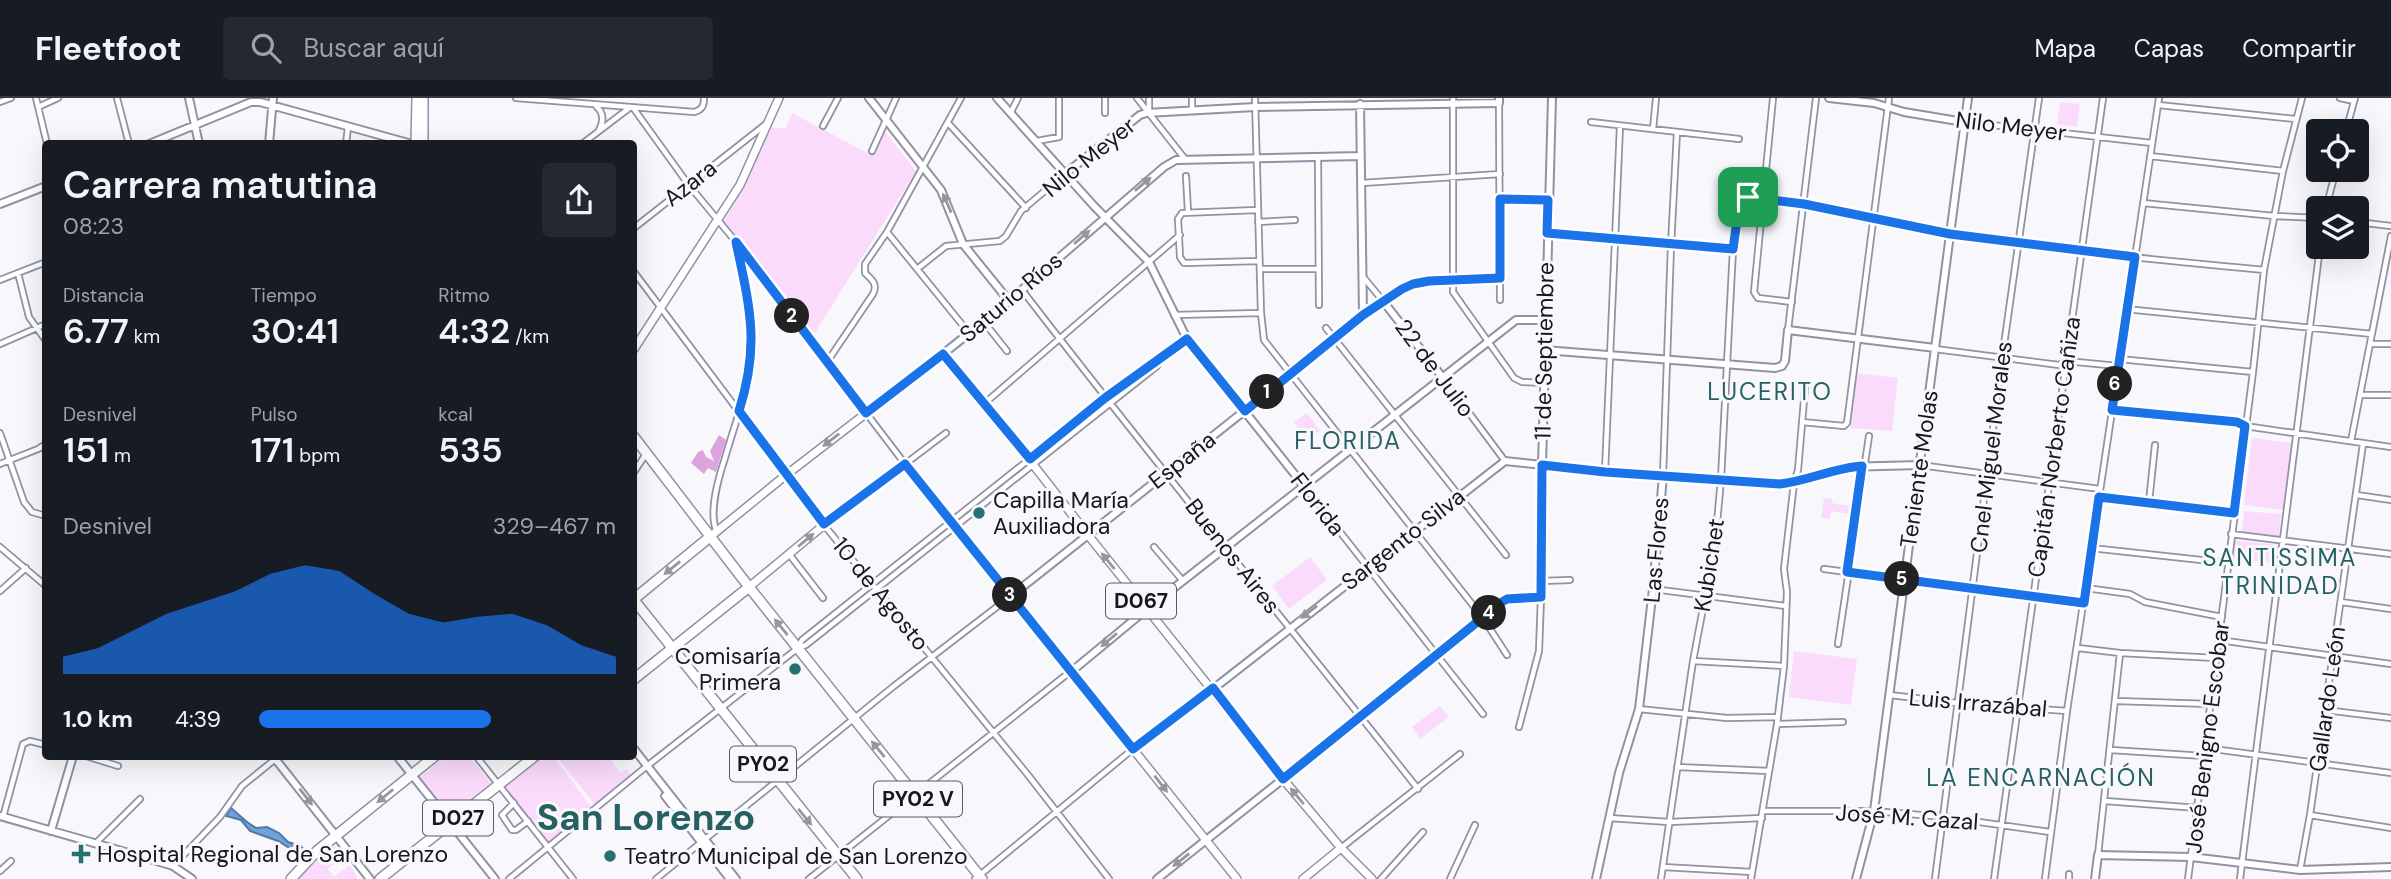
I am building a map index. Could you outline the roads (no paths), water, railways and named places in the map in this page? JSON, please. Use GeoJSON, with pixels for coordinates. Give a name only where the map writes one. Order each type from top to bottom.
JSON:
{"type":"FeatureCollection","features":[{"type":"Feature","properties":{"kind":"highway"},"geometry":{"type":"LineString","coordinates":[[414,140],[417,98]]}},
{"type":"Feature","properties":{"kind":"highway"},"geometry":{"type":"LineString","coordinates":[[423,98],[424,140]]}},
{"type":"Feature","properties":{"kind":"highway","name":"PY02 V"},"geometry":{"type":"LineString","coordinates":[[637,441],[712,531],[749,587],[979,878]]}},
{"type":"Feature","properties":{"kind":"highway","name":"Saturio Ríos"},"geometry":{"type":"LineString","coordinates":[[637,597],[712,531]]}},
{"type":"Feature","properties":{"kind":"highway"},"geometry":{"type":"LineString","coordinates":[[637,676],[749,587]]}},
{"type":"Feature","properties":{"kind":"highway","name":"PY02"},"geometry":{"type":"LineString","coordinates":[[637,604],[857,879]]}},
{"type":"Feature","properties":{"kind":"highway","name":"D027"},"geometry":{"type":"LineString","coordinates":[[291,879],[317,851],[430,760]]}},
{"type":"Feature","properties":{"kind":"highway","name":"D027"},"geometry":{"type":"LineString","coordinates":[[380,879],[530,760]]}},
{"type":"Feature","properties":{"kind":"main road"},"geometry":{"type":"LineString","coordinates":[[637,345],[740,185],[779,98]]}},
{"type":"Feature","properties":{"kind":"main road","name":"D067"},"geometry":{"type":"LineString","coordinates":[[943,354],[985,403],[1283,779],[1340,848],[1372,879]]}},
{"type":"Feature","properties":{"kind":"main road","name":"Saturio Ríos"},"geometry":{"type":"LineString","coordinates":[[712,531],[943,354]]}},
{"type":"Feature","properties":{"kind":"main road"},"geometry":{"type":"LineString","coordinates":[[749,587],[824,524],[905,464],[1237,879]]}},
{"type":"Feature","properties":{"kind":"main road"},"geometry":{"type":"LineString","coordinates":[[1303,879],[1340,848]]}},
{"type":"Feature","properties":{"kind":"street"},"geometry":{"type":"LineString","coordinates":[[0,102],[11,98]]}},
{"type":"Feature","properties":{"kind":"street"},"geometry":{"type":"LineString","coordinates":[[36,98],[46,140]]}},
{"type":"Feature","properties":{"kind":"street"},"geometry":{"type":"LineString","coordinates":[[38,107],[58,98]]}},
{"type":"Feature","properties":{"kind":"street"},"geometry":{"type":"LineString","coordinates":[[117,98],[128,140]]}},
{"type":"Feature","properties":{"kind":"street"},"geometry":{"type":"LineString","coordinates":[[189,98],[198,140]]}},
{"type":"Feature","properties":{"kind":"street"},"geometry":{"type":"LineString","coordinates":[[516,98],[584,101],[596,106],[694,112],[700,110],[704,101]]}},
{"type":"Feature","properties":{"kind":"street"},"geometry":{"type":"LineString","coordinates":[[823,126],[838,98]]}},
{"type":"Feature","properties":{"kind":"street"},"geometry":{"type":"LineString","coordinates":[[869,98],[946,199],[963,244],[1009,301]]}},
{"type":"Feature","properties":{"kind":"street"},"geometry":{"type":"LineString","coordinates":[[872,150],[896,98]]}},
{"type":"Feature","properties":{"kind":"street"},"geometry":{"type":"LineString","coordinates":[[827,362],[873,295],[876,289],[865,273],[865,264],[887,232],[961,98]]}},
{"type":"Feature","properties":{"kind":"street","name":"Florida"},"geometry":{"type":"LineString","coordinates":[[997,98],[1149,262],[1187,339],[1483,714]]}},
{"type":"Feature","properties":{"kind":"street"},"geometry":{"type":"LineString","coordinates":[[1010,113],[1018,98]]}},
{"type":"Feature","properties":{"kind":"street"},"geometry":{"type":"LineString","coordinates":[[1036,141],[1059,137],[1059,98]]}},
{"type":"Feature","properties":{"kind":"street"},"geometry":{"type":"LineString","coordinates":[[1105,98],[1105,113]]}},
{"type":"Feature","properties":{"kind":"street"},"geometry":{"type":"LineString","coordinates":[[1137,98],[1185,159]]}},
{"type":"Feature","properties":{"kind":"street"},"geometry":{"type":"LineString","coordinates":[[1149,98],[1149,113]]}},
{"type":"Feature","properties":{"kind":"street"},"geometry":{"type":"LineString","coordinates":[[1192,98],[1192,109]]}},
{"type":"Feature","properties":{"kind":"street"},"geometry":{"type":"LineString","coordinates":[[1255,98],[1257,210],[1264,340],[1483,618],[1507,655]]}},
{"type":"Feature","properties":{"kind":"street","name":"11 de Septiembre"},"geometry":{"type":"LineString","coordinates":[[1519,727],[1536,664],[1541,597],[1545,320],[1552,98]]}},
{"type":"Feature","properties":{"kind":"street"},"geometry":{"type":"LineString","coordinates":[[1653,129],[1656,98]]}},
{"type":"Feature","properties":{"kind":"street"},"geometry":{"type":"LineString","coordinates":[[1773,98],[1755,297],[1792,302]]}},
{"type":"Feature","properties":{"kind":"street"},"geometry":{"type":"LineString","coordinates":[[1545,350],[1775,368],[1782,366],[1785,361],[1816,98]]}},
{"type":"Feature","properties":{"kind":"street","name":"Nilo Meyer"},"geometry":{"type":"LineString","coordinates":[[1829,98],[1874,103],[1964,122],[2152,143]]}},
{"type":"Feature","properties":{"kind":"street"},"geometry":{"type":"LineString","coordinates":[[1802,422],[1843,426],[1847,422],[1889,98]]}},
{"type":"Feature","properties":{"kind":"street","name":"Teniente Molas"},"geometry":{"type":"LineString","coordinates":[[1856,879],[1874,811],[1968,98]]}},
{"type":"Feature","properties":{"kind":"street","name":"Cnel Miguel Morales"},"geometry":{"type":"LineString","coordinates":[[1935,879],[1956,703],[2039,98]]}},
{"type":"Feature","properties":{"kind":"street","name":"Capitán Norberto Cañiza"},"geometry":{"type":"LineString","coordinates":[[1994,879],[2103,98]]}},
{"type":"Feature","properties":{"kind":"street"},"geometry":{"type":"LineString","coordinates":[[2045,879],[2067,711],[2159,98]]}},
{"type":"Feature","properties":{"kind":"street","name":"José Benigno Escobar"},"geometry":{"type":"LineString","coordinates":[[2188,879],[2264,270],[2283,171],[2302,98]]}},
{"type":"Feature","properties":{"kind":"street"},"geometry":{"type":"LineString","coordinates":[[2340,98],[2354,100],[2349,119]]}},
{"type":"Feature","properties":{"kind":"street"},"geometry":{"type":"LineString","coordinates":[[1499,100],[1500,300]]}},
{"type":"Feature","properties":{"kind":"street","name":"Nilo Meyer"},"geometry":{"type":"LineString","coordinates":[[917,269],[946,246],[1000,241],[1026,208],[1140,115],[1192,109],[1360,101],[1499,100]]}},
{"type":"Feature","properties":{"kind":"street"},"geometry":{"type":"LineString","coordinates":[[1360,101],[1363,315]]}},
{"type":"Feature","properties":{"kind":"street"},"geometry":{"type":"LineString","coordinates":[[1453,101],[1453,292],[1514,378],[1522,382],[1544,383]]}},
{"type":"Feature","properties":{"kind":"street"},"geometry":{"type":"LineString","coordinates":[[158,140],[251,102],[272,102],[398,140]]}},
{"type":"Feature","properties":{"kind":"street"},"geometry":{"type":"LineString","coordinates":[[269,140],[272,102]]}},
{"type":"Feature","properties":{"kind":"street"},"geometry":{"type":"LineString","coordinates":[[2158,105],[2295,119]]}},
{"type":"Feature","properties":{"kind":"street"},"geometry":{"type":"LineString","coordinates":[[596,106],[602,114],[598,132]]}},
{"type":"Feature","properties":{"kind":"street"},"geometry":{"type":"LineString","coordinates":[[587,140],[631,109]]}},
{"type":"Feature","properties":{"kind":"street"},"geometry":{"type":"LineString","coordinates":[[631,109],[905,464],[946,433]]}},
{"type":"Feature","properties":{"kind":"street"},"geometry":{"type":"LineString","coordinates":[[1591,122],[1738,139]]}},
{"type":"Feature","properties":{"kind":"street"},"geometry":{"type":"LineString","coordinates":[[948,123],[1026,208]]}},
{"type":"Feature","properties":{"kind":"street","name":"Azara"},"geometry":{"type":"LineString","coordinates":[[637,226],[766,124]]}},
{"type":"Feature","properties":{"kind":"street"},"geometry":{"type":"LineString","coordinates":[[1605,472],[1620,126]]}},
{"type":"Feature","properties":{"kind":"street"},"geometry":{"type":"LineString","coordinates":[[346,140],[348,127]]}},
{"type":"Feature","properties":{"kind":"street","name":"Las Flores"},"geometry":{"type":"LineString","coordinates":[[1596,879],[1619,773],[1639,709],[1653,589],[1663,476],[1677,132]]}},
{"type":"Feature","properties":{"kind":"street"},"geometry":{"type":"LineString","coordinates":[[748,138],[757,147]]}},
{"type":"Feature","properties":{"kind":"street"},"geometry":{"type":"LineString","coordinates":[[1318,156],[1319,305]]}},
{"type":"Feature","properties":{"kind":"street","name":"Saturio Ríos"},"geometry":{"type":"LineString","coordinates":[[943,354],[1022,290],[1105,216],[1176,160],[1360,156]]}},
{"type":"Feature","properties":{"kind":"street"},"geometry":{"type":"LineString","coordinates":[[2150,156],[2283,171]]}},
{"type":"Feature","properties":{"kind":"street"},"geometry":{"type":"LineString","coordinates":[[1362,183],[1500,174]]}},
{"type":"Feature","properties":{"kind":"street"},"geometry":{"type":"LineString","coordinates":[[1186,176],[1188,212]]}},
{"type":"Feature","properties":{"kind":"street"},"geometry":{"type":"LineString","coordinates":[[0,204],[42,188]]}},
{"type":"Feature","properties":{"kind":"street","name":"Kubichet"},"geometry":{"type":"LineString","coordinates":[[1661,879],[1693,661],[1712,563],[1721,479],[1733,249],[1740,198],[1763,198]]}},
{"type":"Feature","properties":{"kind":"street"},"geometry":{"type":"LineString","coordinates":[[1763,198],[1950,234],[2264,270]]}},
{"type":"Feature","properties":{"kind":"street"},"geometry":{"type":"LineString","coordinates":[[1500,199],[1548,200]]}},
{"type":"Feature","properties":{"kind":"street"},"geometry":{"type":"LineString","coordinates":[[2143,203],[2306,217]]}},
{"type":"Feature","properties":{"kind":"street"},"geometry":{"type":"LineString","coordinates":[[1257,210],[1188,212],[1178,216],[1180,257],[1184,263],[1259,261]]}},
{"type":"Feature","properties":{"kind":"street"},"geometry":{"type":"LineString","coordinates":[[1258,222],[1295,220]]}},
{"type":"Feature","properties":{"kind":"street"},"geometry":{"type":"LineString","coordinates":[[2369,223],[2391,226]]}},
{"type":"Feature","properties":{"kind":"street"},"geometry":{"type":"LineString","coordinates":[[887,232],[969,333]]}},
{"type":"Feature","properties":{"kind":"street"},"geometry":{"type":"LineString","coordinates":[[1547,233],[1733,249]]}},
{"type":"Feature","properties":{"kind":"street"},"geometry":{"type":"LineString","coordinates":[[985,403],[1180,236]]}},
{"type":"Feature","properties":{"kind":"street"},"geometry":{"type":"LineString","coordinates":[[2351,441],[2391,236]]}},
{"type":"Feature","properties":{"kind":"street"},"geometry":{"type":"LineString","coordinates":[[712,531],[718,483],[751,367],[752,332],[736,242]]}},
{"type":"Feature","properties":{"kind":"street"},"geometry":{"type":"LineString","coordinates":[[2240,879],[2318,259]]}},
{"type":"Feature","properties":{"kind":"street"},"geometry":{"type":"LineString","coordinates":[[0,281],[42,264]]}},
{"type":"Feature","properties":{"kind":"street"},"geometry":{"type":"LineString","coordinates":[[1260,269],[1318,269]]}},
{"type":"Feature","properties":{"kind":"street"},"geometry":{"type":"LineString","coordinates":[[18,273],[25,307],[35,329],[42,337]]}},
{"type":"Feature","properties":{"kind":"street","name":"10 de Agosto"},"geometry":{"type":"LineString","coordinates":[[637,276],[824,524],[994,733],[1108,879]]}},
{"type":"Feature","properties":{"kind":"street","name":"22 de Julio"},"geometry":{"type":"LineString","coordinates":[[1363,277],[1505,461]]}},
{"type":"Feature","properties":{"kind":"street","name":"España"},"geometry":{"type":"LineString","coordinates":[[656,879],[1363,315],[1413,284],[1500,278]]}},
{"type":"Feature","properties":{"kind":"street"},"geometry":{"type":"LineString","coordinates":[[2383,279],[2391,279]]}},
{"type":"Feature","properties":{"kind":"street","name":"Buenos Aires"},"geometry":{"type":"LineString","coordinates":[[1022,290],[1105,398],[1418,789]]}},
{"type":"Feature","properties":{"kind":"street"},"geometry":{"type":"LineString","coordinates":[[2126,309],[2372,334]]}},
{"type":"Feature","properties":{"kind":"street"},"geometry":{"type":"LineString","coordinates":[[1174,315],[1261,313]]}},
{"type":"Feature","properties":{"kind":"street"},"geometry":{"type":"LineString","coordinates":[[808,879],[1182,581],[1517,320],[1545,320]]}},
{"type":"Feature","properties":{"kind":"street"},"geometry":{"type":"LineString","coordinates":[[983,321],[1007,351]]}},
{"type":"Feature","properties":{"kind":"street"},"geometry":{"type":"LineString","coordinates":[[0,344],[42,326]]}},
{"type":"Feature","properties":{"kind":"street"},"geometry":{"type":"LineString","coordinates":[[1326,328],[1506,555]]}},
{"type":"Feature","properties":{"kind":"street"},"geometry":{"type":"LineString","coordinates":[[1788,330],[2002,359],[2059,365],[2066,361],[2118,366]]}},
{"type":"Feature","properties":{"kind":"street"},"geometry":{"type":"LineString","coordinates":[[1032,462],[1105,398],[1157,366],[1161,359],[1187,339]]}},
{"type":"Feature","properties":{"kind":"street"},"geometry":{"type":"LineString","coordinates":[[2370,344],[2391,344]]}},
{"type":"Feature","properties":{"kind":"street"},"geometry":{"type":"LineString","coordinates":[[2119,359],[2253,372]]}},
{"type":"Feature","properties":{"kind":"street"},"geometry":{"type":"LineString","coordinates":[[509,879],[645,768],[877,590],[953,525],[1110,403],[1138,377]]}},
{"type":"Feature","properties":{"kind":"street"},"geometry":{"type":"LineString","coordinates":[[1751,879],[1784,666],[1784,569],[1794,483],[1798,470],[1805,388]]}},
{"type":"Feature","properties":{"kind":"street"},"geometry":{"type":"LineString","coordinates":[[2360,395],[2391,396]]}},
{"type":"Feature","properties":{"kind":"street"},"geometry":{"type":"LineString","coordinates":[[2112,410],[2237,422],[2245,426],[2391,447]]}},
{"type":"Feature","properties":{"kind":"street"},"geometry":{"type":"LineString","coordinates":[[0,433],[24,502],[32,512],[42,515]]}},
{"type":"Feature","properties":{"kind":"street"},"geometry":{"type":"LineString","coordinates":[[1838,644],[1862,466],[1869,436]]}},
{"type":"Feature","properties":{"kind":"street","name":"Gallardo León"},"geometry":{"type":"LineString","coordinates":[[2300,870],[2364,444]]}},
{"type":"Feature","properties":{"kind":"street"},"geometry":{"type":"LineString","coordinates":[[2149,502],[2155,445]]}},
{"type":"Feature","properties":{"kind":"street"},"geometry":{"type":"LineString","coordinates":[[0,464],[42,446]]}},
{"type":"Feature","properties":{"kind":"street"},"geometry":{"type":"LineString","coordinates":[[637,468],[646,454]]}},
{"type":"Feature","properties":{"kind":"street"},"geometry":{"type":"LineString","coordinates":[[1505,461],[1605,472],[1780,484],[1794,483],[1843,467],[1920,465],[2100,489]]}},
{"type":"Feature","properties":{"kind":"street","name":"Sargento Silva"},"geometry":{"type":"LineString","coordinates":[[979,878],[1133,749],[1505,461]]}},
{"type":"Feature","properties":{"kind":"street"},"geometry":{"type":"LineString","coordinates":[[2357,495],[2391,500]]}},
{"type":"Feature","properties":{"kind":"street"},"geometry":{"type":"LineString","coordinates":[[2099,497],[2234,513]]}},
{"type":"Feature","properties":{"kind":"street"},"geometry":{"type":"LineString","coordinates":[[798,648],[802,640],[872,584],[953,525]]}},
{"type":"Feature","properties":{"kind":"street"},"geometry":{"type":"LineString","coordinates":[[2231,534],[2391,554]]}},
{"type":"Feature","properties":{"kind":"street"},"geometry":{"type":"LineString","coordinates":[[0,547],[42,582]]}},
{"type":"Feature","properties":{"kind":"street"},"geometry":{"type":"LineString","coordinates":[[1154,547],[1182,581]]}},
{"type":"Feature","properties":{"kind":"street"},"geometry":{"type":"LineString","coordinates":[[2091,548],[2229,563]]}},
{"type":"Feature","properties":{"kind":"street"},"geometry":{"type":"LineString","coordinates":[[789,554],[823,597]]}},
{"type":"Feature","properties":{"kind":"street"},"geometry":{"type":"LineString","coordinates":[[0,591],[26,568]]}},
{"type":"Feature","properties":{"kind":"street"},"geometry":{"type":"LineString","coordinates":[[1824,569],[2084,603]]}},
{"type":"Feature","properties":{"kind":"street"},"geometry":{"type":"LineString","coordinates":[[1541,580],[1570,580]]}},
{"type":"Feature","properties":{"kind":"street"},"geometry":{"type":"LineString","coordinates":[[2086,588],[2130,594],[2145,602],[2222,617]]}},
{"type":"Feature","properties":{"kind":"street"},"geometry":{"type":"LineString","coordinates":[[1653,589],[1786,606]]}},
{"type":"Feature","properties":{"kind":"street"},"geometry":{"type":"LineString","coordinates":[[1157,879],[1507,599],[1541,597]]}},
{"type":"Feature","properties":{"kind":"street"},"geometry":{"type":"LineString","coordinates":[[2341,602],[2391,610]]}},
{"type":"Feature","properties":{"kind":"street"},"geometry":{"type":"LineString","coordinates":[[2219,640],[2391,664]]}},
{"type":"Feature","properties":{"kind":"street"},"geometry":{"type":"LineString","coordinates":[[2078,648],[2216,658]]}},
{"type":"Feature","properties":{"kind":"street"},"geometry":{"type":"LineString","coordinates":[[2095,879],[2117,701],[2120,653]]}},
{"type":"Feature","properties":{"kind":"street"},"geometry":{"type":"LineString","coordinates":[[1693,661],[1784,666]]}},
{"type":"Feature","properties":{"kind":"street","name":"Luis Irrazábal"},"geometry":{"type":"LineString","coordinates":[[1890,695],[2017,709],[2067,711]]}},
{"type":"Feature","properties":{"kind":"street"},"geometry":{"type":"LineString","coordinates":[[2117,701],[2210,704]]}},
{"type":"Feature","properties":{"kind":"street"},"geometry":{"type":"LineString","coordinates":[[1639,709],[1727,718],[1778,717]]}},
{"type":"Feature","properties":{"kind":"street"},"geometry":{"type":"LineString","coordinates":[[2326,710],[2391,718]]}},
{"type":"Feature","properties":{"kind":"street"},"geometry":{"type":"LineString","coordinates":[[1777,724],[1843,722]]}},
{"type":"Feature","properties":{"kind":"street"},"geometry":{"type":"LineString","coordinates":[[42,744],[30,741],[23,744],[2,816],[173,866],[192,879]]}},
{"type":"Feature","properties":{"kind":"street"},"geometry":{"type":"LineString","coordinates":[[2206,748],[2391,773]]}},
{"type":"Feature","properties":{"kind":"street"},"geometry":{"type":"LineString","coordinates":[[2111,750],[2204,756]]}},
{"type":"Feature","properties":{"kind":"street"},"geometry":{"type":"LineString","coordinates":[[637,754],[645,768]]}},
{"type":"Feature","properties":{"kind":"street"},"geometry":{"type":"LineString","coordinates":[[1340,848],[1460,754]]}},
{"type":"Feature","properties":{"kind":"street"},"geometry":{"type":"LineString","coordinates":[[637,759],[730,879]]}},
{"type":"Feature","properties":{"kind":"street"},"geometry":{"type":"LineString","coordinates":[[51,831],[72,760]]}},
{"type":"Feature","properties":{"kind":"street"},"geometry":{"type":"LineString","coordinates":[[99,760],[118,766]]}},
{"type":"Feature","properties":{"kind":"street"},"geometry":{"type":"LineString","coordinates":[[173,866],[220,817],[242,786],[272,760]]}},
{"type":"Feature","properties":{"kind":"street"},"geometry":{"type":"LineString","coordinates":[[278,760],[370,879]]}},
{"type":"Feature","properties":{"kind":"street"},"geometry":{"type":"LineString","coordinates":[[400,760],[495,879]]}},
{"type":"Feature","properties":{"kind":"street"},"geometry":{"type":"LineString","coordinates":[[480,760],[573,879]]}},
{"type":"Feature","properties":{"kind":"street"},"geometry":{"type":"LineString","coordinates":[[1677,767],[1769,771]]}},
{"type":"Feature","properties":{"kind":"street"},"geometry":{"type":"LineString","coordinates":[[95,844],[140,799]]}},
{"type":"Feature","properties":{"kind":"street"},"geometry":{"type":"LineString","coordinates":[[2105,801],[2198,808]]}},
{"type":"Feature","properties":{"kind":"street"},"geometry":{"type":"LineString","coordinates":[[514,803],[502,815],[512,830],[528,821]]}},
{"type":"Feature","properties":{"kind":"street","name":"José M. Cazal"},"geometry":{"type":"LineString","coordinates":[[1763,811],[1874,811],[1944,817],[2050,832]]}},
{"type":"Feature","properties":{"kind":"street"},"geometry":{"type":"LineString","coordinates":[[2310,815],[2391,828]]}},
{"type":"Feature","properties":{"kind":"street"},"geometry":{"type":"LineString","coordinates":[[1608,818],[1669,822],[1762,818]]}},
{"type":"Feature","properties":{"kind":"street"},"geometry":{"type":"LineString","coordinates":[[1450,879],[1475,825]]}},
{"type":"Feature","properties":{"kind":"street"},"geometry":{"type":"LineString","coordinates":[[1381,879],[1423,832]]}},
{"type":"Feature","properties":{"kind":"street"},"geometry":{"type":"LineString","coordinates":[[703,842],[736,879]]}},
{"type":"Feature","properties":{"kind":"street"},"geometry":{"type":"LineString","coordinates":[[2098,855],[2191,857],[2300,870],[2391,867]]}},
{"type":"Feature","properties":{"kind":"street"},"geometry":{"type":"LineString","coordinates":[[0,871],[11,861]]}},
{"type":"Feature","properties":{"kind":"street"},"geometry":{"type":"LineString","coordinates":[[1663,867],[1752,872]]}},
{"type":"Feature","properties":{"kind":"water"},"geometry":{"type":"Polygon","coordinates":[[[231,808],[256,828],[267,827],[279,833],[288,842],[301,846],[306,853],[300,858],[278,841],[250,831],[241,820],[226,816],[231,808]]]}},
{"type":"Feature","properties":{"kind":"place","name":"Capilla María Auxiliadora"},"geometry":{"type":"Point","coordinates":[979,513]}},
{"type":"Feature","properties":{"kind":"place","name":"Comisaría Primera"},"geometry":{"type":"Point","coordinates":[795,669]}},
{"type":"Feature","properties":{"kind":"place","name":"Hospital Regional de San Lorenzo"},"geometry":{"type":"Point","coordinates":[81,854]}},
{"type":"Feature","properties":{"kind":"place","name":"Teatro Municipal de San Lorenzo"},"geometry":{"type":"Point","coordinates":[610,856]}},
{"type":"Feature","properties":{"kind":"district","name":"LUCERITO"},"geometry":{"type":"Point","coordinates":[1770,391]}},
{"type":"Feature","properties":{"kind":"district","name":"FLORIDA"},"geometry":{"type":"Point","coordinates":[1348,440]}},
{"type":"Feature","properties":{"kind":"district","name":"SANTISSIMA TRINIDAD"},"geometry":{"type":"Point","coordinates":[2280,571]}},
{"type":"Feature","properties":{"kind":"district","name":"LA ENCARNACIÓN"},"geometry":{"type":"Point","coordinates":[2041,777]}},
{"type":"Feature","properties":{"kind":"district","name":"San Lorenzo"},"geometry":{"type":"Point","coordinates":[646,817]}}]}
